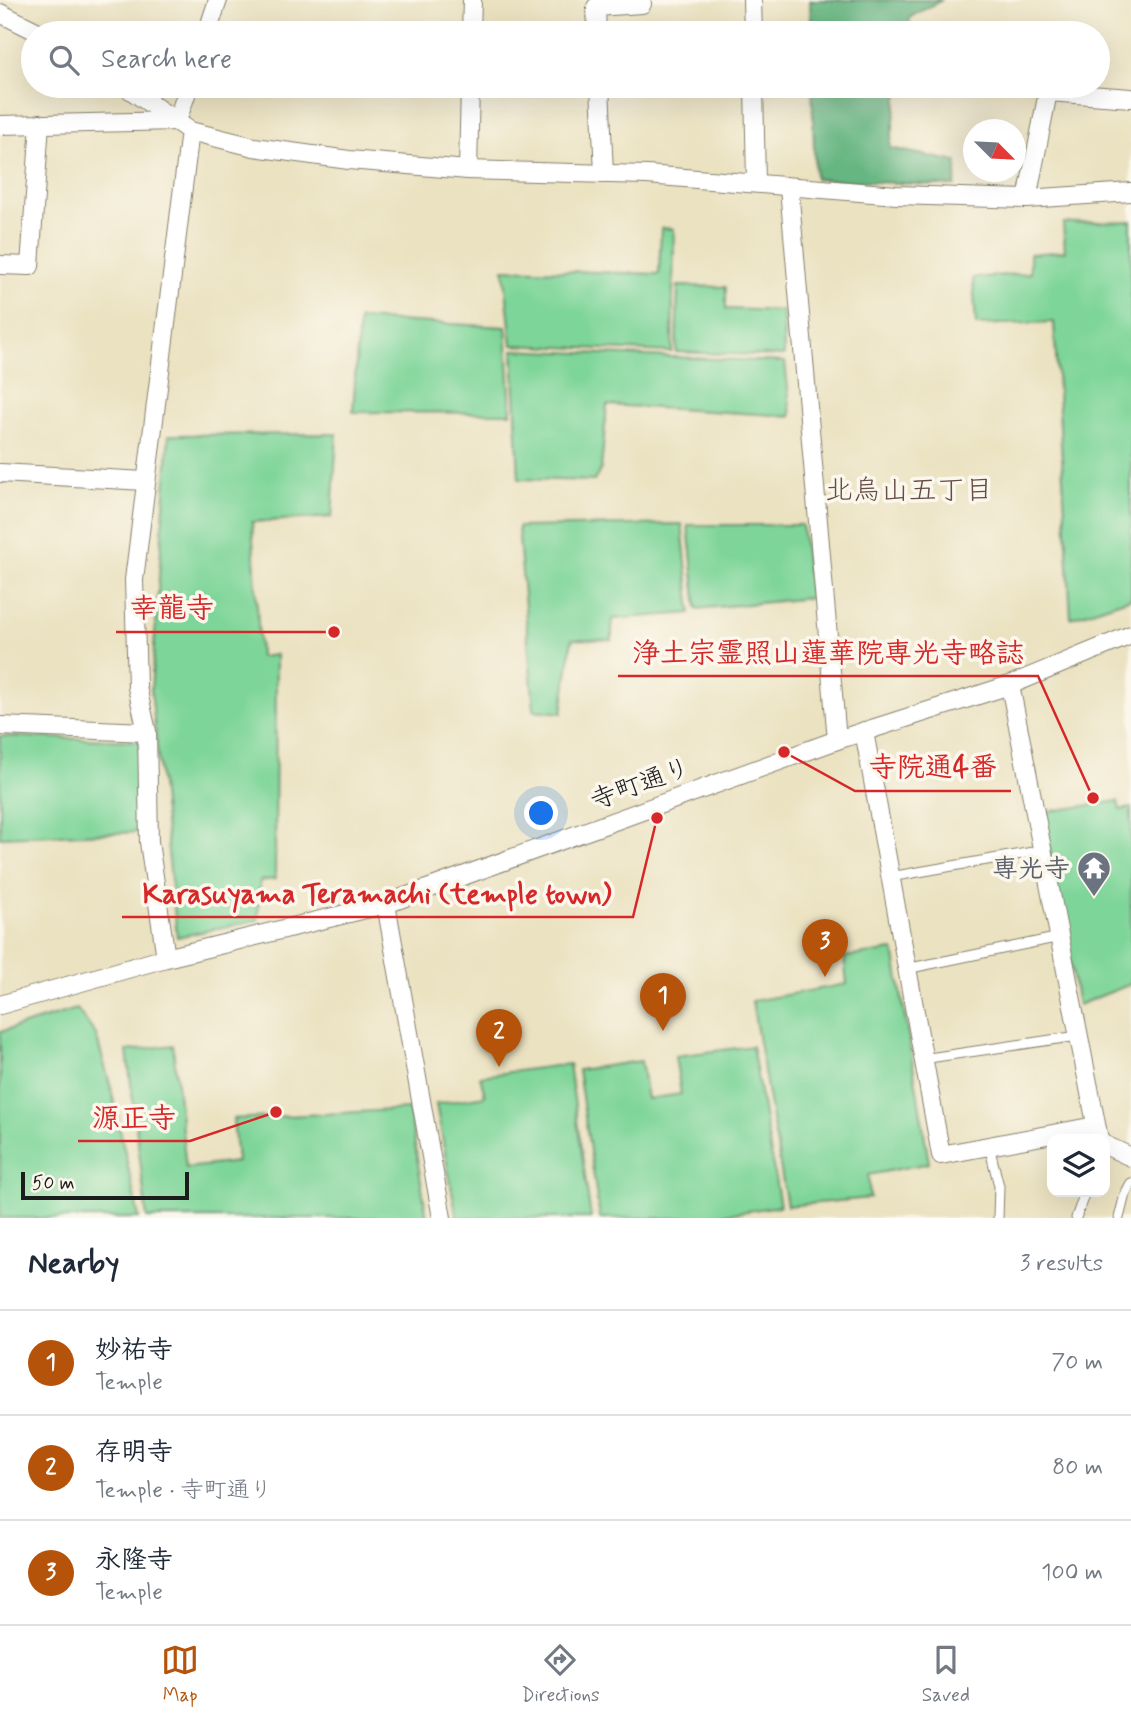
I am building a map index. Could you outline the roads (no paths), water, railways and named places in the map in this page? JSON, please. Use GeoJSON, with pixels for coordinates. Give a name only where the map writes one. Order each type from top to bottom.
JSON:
{"type":"FeatureCollection","features":[{"type":"Feature","properties":{"kind":"street"},"geometry":{"type":"LineString","coordinates":[[211,21],[218,0]]}},
{"type":"Feature","properties":{"kind":"street"},"geometry":{"type":"LineString","coordinates":[[471,21],[472,0]]}},
{"type":"Feature","properties":{"kind":"street"},"geometry":{"type":"LineString","coordinates":[[597,21],[596,7],[642,4],[641,0]]}},
{"type":"Feature","properties":{"kind":"street"},"geometry":{"type":"LineString","coordinates":[[752,0],[753,21]]}},
{"type":"Feature","properties":{"kind":"street"},"geometry":{"type":"LineString","coordinates":[[0,13],[21,24]]}},
{"type":"Feature","properties":{"kind":"street"},"geometry":{"type":"LineString","coordinates":[[1110,96],[1131,98]]}},
{"type":"Feature","properties":{"kind":"street"},"geometry":{"type":"LineString","coordinates":[[143,98],[184,126]]}},
{"type":"Feature","properties":{"kind":"street"},"geometry":{"type":"LineString","coordinates":[[166,958],[149,842],[147,732],[137,687],[134,580],[188,98]]}},
{"type":"Feature","properties":{"kind":"street"},"geometry":{"type":"LineString","coordinates":[[468,170],[470,98]]}},
{"type":"Feature","properties":{"kind":"street"},"geometry":{"type":"LineString","coordinates":[[601,98],[604,174]]}},
{"type":"Feature","properties":{"kind":"street"},"geometry":{"type":"LineString","coordinates":[[754,98],[756,183]]}},
{"type":"Feature","properties":{"kind":"street"},"geometry":{"type":"LineString","coordinates":[[1027,199],[1047,98]]}},
{"type":"Feature","properties":{"kind":"street"},"geometry":{"type":"LineString","coordinates":[[0,265],[30,266],[40,123]]}},
{"type":"Feature","properties":{"kind":"street"},"geometry":{"type":"LineString","coordinates":[[0,125],[40,123],[184,126],[254,147],[349,160],[468,170],[648,175],[897,195],[1027,199],[1131,192]]}},
{"type":"Feature","properties":{"kind":"street"},"geometry":{"type":"LineString","coordinates":[[789,188],[836,740]]}},
{"type":"Feature","properties":{"kind":"street"},"geometry":{"type":"LineString","coordinates":[[0,473],[145,481]]}},
{"type":"Feature","properties":{"kind":"street","name":"寺町通り"},"geometry":{"type":"LineString","coordinates":[[0,1006],[166,958],[386,904],[836,740],[1010,685],[1131,635]]}},
{"type":"Feature","properties":{"kind":"street"},"geometry":{"type":"LineString","coordinates":[[864,732],[941,1154],[1097,1133],[1010,685]]}},
{"type":"Feature","properties":{"kind":"street"},"geometry":{"type":"LineString","coordinates":[[0,726],[147,732]]}},
{"type":"Feature","properties":{"kind":"street"},"geometry":{"type":"LineString","coordinates":[[386,904],[442,1218]]}},
{"type":"Feature","properties":{"kind":"street"},"geometry":{"type":"LineString","coordinates":[[1110,1147],[1131,1157]]}},
{"type":"Feature","properties":{"kind":"lane"},"geometry":{"type":"LineString","coordinates":[[890,877],[1044,850]]}},
{"type":"Feature","properties":{"kind":"lane"},"geometry":{"type":"LineString","coordinates":[[906,969],[1060,937]]}},
{"type":"Feature","properties":{"kind":"lane"},"geometry":{"type":"LineString","coordinates":[[922,1059],[1078,1036]]}},
{"type":"Feature","properties":{"kind":"lane"},"geometry":{"type":"LineString","coordinates":[[989,1146],[999,1186],[998,1218]]}},
{"type":"Feature","properties":{"kind":"lane"},"geometry":{"type":"LineString","coordinates":[[1119,1218],[1125,1194],[1131,1183]]}},
{"type":"Feature","properties":{"kind":"lane"},"geometry":{"type":"LineString","coordinates":[[1076,1218],[1083,1197]]}},
{"type":"Feature","properties":{"kind":"place","name":"幸龍寺"},"geometry":{"type":"Point","coordinates":[334,632]}},
{"type":"Feature","properties":{"kind":"place","name":"寺院通4番"},"geometry":{"type":"Point","coordinates":[784,752]}},
{"type":"Feature","properties":{"kind":"place","name":"浄土宗霊照山蓮華院専光寺略誌"},"geometry":{"type":"Point","coordinates":[1093,798]}},
{"type":"Feature","properties":{"kind":"place","name":"Karasuyama Teramachi (temple town)"},"geometry":{"type":"Point","coordinates":[657,818]}},
{"type":"Feature","properties":{"kind":"place","name":"専光寺"},"geometry":{"type":"Point","coordinates":[1094,898]}},
{"type":"Feature","properties":{"kind":"place","name":"永隆寺"},"geometry":{"type":"Point","coordinates":[825,977]}},
{"type":"Feature","properties":{"kind":"place","name":"妙祐寺"},"geometry":{"type":"Point","coordinates":[663,1031]}},
{"type":"Feature","properties":{"kind":"place","name":"存明寺"},"geometry":{"type":"Point","coordinates":[499,1067]}},
{"type":"Feature","properties":{"kind":"place","name":"源正寺"},"geometry":{"type":"Point","coordinates":[276,1112]}},
{"type":"Feature","properties":{"kind":"district","name":"北烏山五丁目"},"geometry":{"type":"Point","coordinates":[909,489]}}]}
